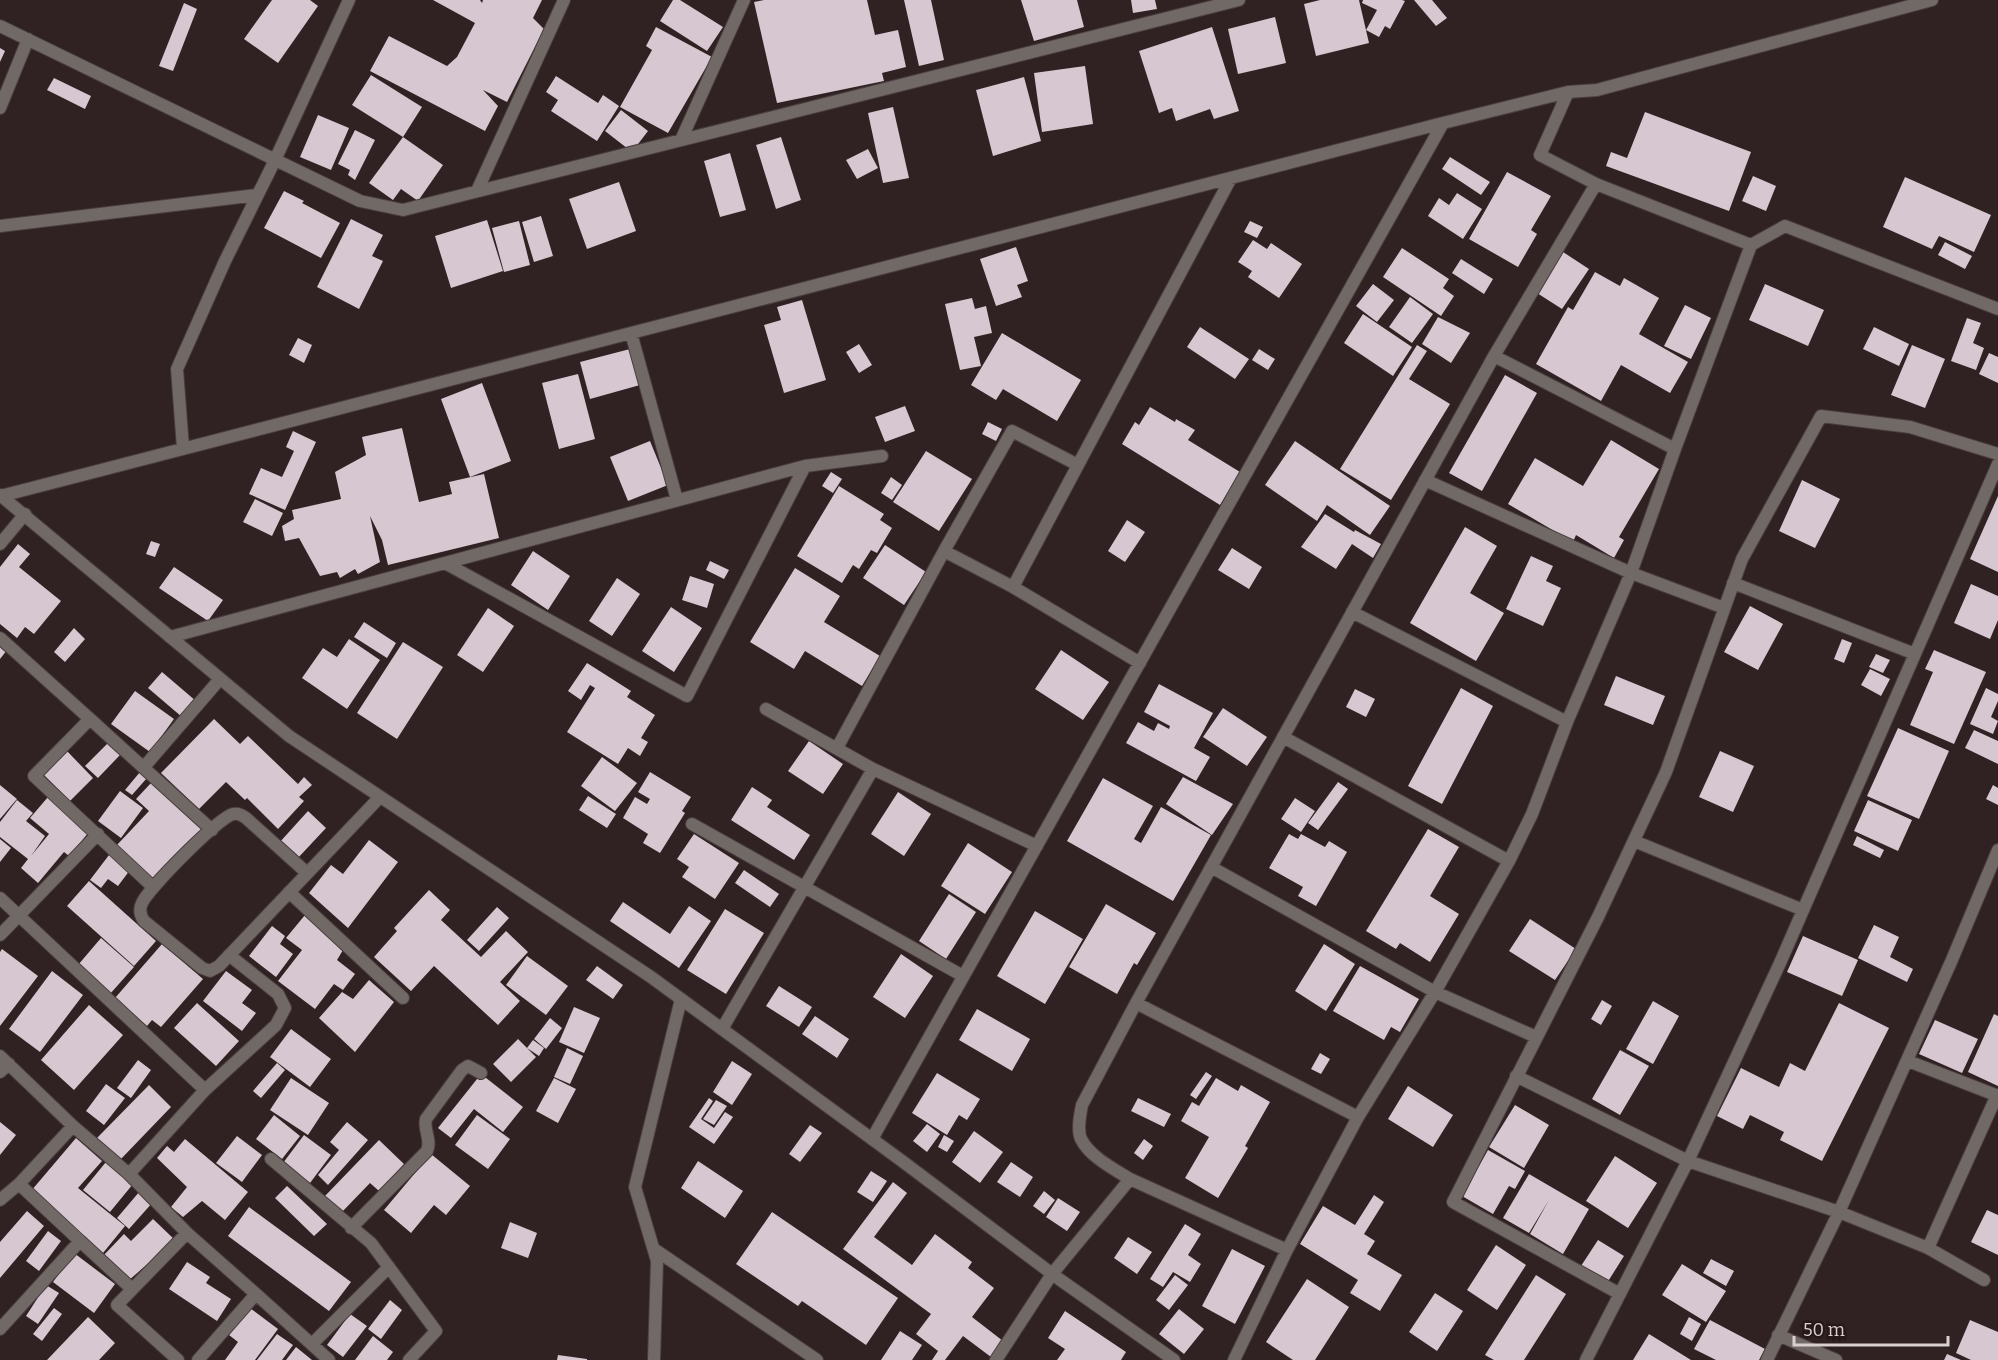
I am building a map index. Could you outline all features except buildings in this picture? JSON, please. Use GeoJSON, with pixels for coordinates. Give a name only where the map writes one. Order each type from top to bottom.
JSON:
{"type":"FeatureCollection","features":[{"type":"Feature","properties":{"kind":"street"},"geometry":{"type":"LineString","coordinates":[[183,448],[177,369],[225,261],[275,160],[349,0]]}},
{"type":"Feature","properties":{"kind":"street"},"geometry":{"type":"LineString","coordinates":[[477,191],[564,0]]}},
{"type":"Feature","properties":{"kind":"street"},"geometry":{"type":"LineString","coordinates":[[681,140],[744,0]]}},
{"type":"Feature","properties":{"kind":"street"},"geometry":{"type":"LineString","coordinates":[[0,26],[360,201],[403,210],[1239,0]]}},
{"type":"Feature","properties":{"kind":"street"},"geometry":{"type":"LineString","coordinates":[[0,495],[1443,123],[1568,92],[1597,90],[1932,0]]}},
{"type":"Feature","properties":{"kind":"street"},"geometry":{"type":"LineString","coordinates":[[0,108],[28,39]]}},
{"type":"Feature","properties":{"kind":"street"},"geometry":{"type":"LineString","coordinates":[[1568,92],[1540,155],[1596,184],[1751,244]]}},
{"type":"Feature","properties":{"kind":"street"},"geometry":{"type":"LineString","coordinates":[[872,1139],[1443,123]]}},
{"type":"Feature","properties":{"kind":"street"},"geometry":{"type":"LineString","coordinates":[[1013,587],[1231,178]]}},
{"type":"Feature","properties":{"kind":"street"},"geometry":{"type":"LineString","coordinates":[[1287,1250],[1130,1179],[1093,1154],[1080,1138],[1079,1122],[1082,1105],[1136,1003],[1494,356],[1596,184]]}},
{"type":"Feature","properties":{"kind":"street"},"geometry":{"type":"LineString","coordinates":[[0,226],[257,195]]}},
{"type":"Feature","properties":{"kind":"street"},"geometry":{"type":"LineString","coordinates":[[1234,1360],[1287,1250],[1358,1117],[1435,992],[1509,861],[1532,814],[1567,722],[1631,573],[1751,244],[1785,226],[1998,309]]}},
{"type":"Feature","properties":{"kind":"street"},"geometry":{"type":"LineString","coordinates":[[631,333],[677,501]]}},
{"type":"Feature","properties":{"kind":"street"},"geometry":{"type":"LineString","coordinates":[[1494,356],[1675,449]]}},
{"type":"Feature","properties":{"kind":"street"},"geometry":{"type":"LineString","coordinates":[[1620,1294],[1453,1202],[1598,917],[1666,772],[1742,559],[1821,417],[1910,427],[1998,454]]}},
{"type":"Feature","properties":{"kind":"street"},"geometry":{"type":"LineString","coordinates":[[837,748],[1012,431],[1078,465]]}},
{"type":"Feature","properties":{"kind":"street"},"geometry":{"type":"LineString","coordinates":[[170,637],[805,466],[882,456]]}},
{"type":"Feature","properties":{"kind":"street"},"geometry":{"type":"LineString","coordinates":[[1586,1360],[1688,1161],[1803,910],[1998,464]]}},
{"type":"Feature","properties":{"kind":"street"},"geometry":{"type":"LineString","coordinates":[[445,563],[687,696],[805,466]]}},
{"type":"Feature","properties":{"kind":"street"},"geometry":{"type":"LineString","coordinates":[[1425,480],[1631,573],[1724,608]]}},
{"type":"Feature","properties":{"kind":"street"},"geometry":{"type":"LineString","coordinates":[[0,495],[289,736],[651,977],[1052,1274],[1174,1360]]}},
{"type":"Feature","properties":{"kind":"street"},"geometry":{"type":"LineString","coordinates":[[0,544],[25,514]]}},
{"type":"Feature","properties":{"kind":"street"},"geometry":{"type":"LineString","coordinates":[[945,551],[1013,587],[1140,663]]}},
{"type":"Feature","properties":{"kind":"street"},"geometry":{"type":"LineString","coordinates":[[1733,583],[1915,654]]}},
{"type":"Feature","properties":{"kind":"street"},"geometry":{"type":"LineString","coordinates":[[1352,612],[1567,722]]}},
{"type":"Feature","properties":{"kind":"street"},"geometry":{"type":"LineString","coordinates":[[0,638],[212,830]]}},
{"type":"Feature","properties":{"kind":"street"},"geometry":{"type":"LineString","coordinates":[[144,767],[220,679]]}},
{"type":"Feature","properties":{"kind":"street"},"geometry":{"type":"LineString","coordinates":[[766,709],[873,769],[1037,846]]}},
{"type":"Feature","properties":{"kind":"street"},"geometry":{"type":"LineString","coordinates":[[90,719],[34,776],[153,887]]}},
{"type":"Feature","properties":{"kind":"street"},"geometry":{"type":"LineString","coordinates":[[1283,737],[1509,861]]}},
{"type":"Feature","properties":{"kind":"street"},"geometry":{"type":"LineString","coordinates":[[722,1029],[873,769]]}},
{"type":"Feature","properties":{"kind":"street"},"geometry":{"type":"LineString","coordinates":[[307,873],[240,815],[233,814],[212,830],[153,887],[140,910],[144,921],[210,971],[219,966],[380,797]]}},
{"type":"Feature","properties":{"kind":"street"},"geometry":{"type":"LineString","coordinates":[[692,825],[963,976]]}},
{"type":"Feature","properties":{"kind":"street"},"geometry":{"type":"LineString","coordinates":[[0,935],[98,834]]}},
{"type":"Feature","properties":{"kind":"street"},"geometry":{"type":"LineString","coordinates":[[1634,841],[1803,910]]}},
{"type":"Feature","properties":{"kind":"street"},"geometry":{"type":"LineString","coordinates":[[1767,1360],[1839,1212],[1908,1061],[1998,850]]}},
{"type":"Feature","properties":{"kind":"street"},"geometry":{"type":"LineString","coordinates":[[1211,867],[1435,992],[1536,1037]]}},
{"type":"Feature","properties":{"kind":"street"},"geometry":{"type":"LineString","coordinates":[[289,892],[403,998]]}},
{"type":"Feature","properties":{"kind":"street"},"geometry":{"type":"LineString","coordinates":[[0,898],[205,1090]]}},
{"type":"Feature","properties":{"kind":"street"},"geometry":{"type":"LineString","coordinates":[[129,1174],[205,1090],[276,1025],[285,1008],[278,994],[229,955]]}},
{"type":"Feature","properties":{"kind":"street"},"geometry":{"type":"LineString","coordinates":[[654,1360],[657,1261],[635,1187],[681,999]]}},
{"type":"Feature","properties":{"kind":"street"},"geometry":{"type":"LineString","coordinates":[[1136,1003],[1358,1117]]}},
{"type":"Feature","properties":{"kind":"street"},"geometry":{"type":"LineString","coordinates":[[1908,1061],[1997,1096],[1928,1248]]}},
{"type":"Feature","properties":{"kind":"street"},"geometry":{"type":"LineString","coordinates":[[3,1064],[129,1174],[187,1233],[329,1360]]}},
{"type":"Feature","properties":{"kind":"street"},"geometry":{"type":"LineString","coordinates":[[351,1228],[426,1151],[429,1143],[425,1127],[426,1119],[462,1070],[468,1066],[481,1073]]}},
{"type":"Feature","properties":{"kind":"street"},"geometry":{"type":"LineString","coordinates":[[1516,1076],[1688,1161],[1839,1212],[1928,1248],[1984,1280]]}},
{"type":"Feature","properties":{"kind":"street"},"geometry":{"type":"LineString","coordinates":[[0,1200],[20,1184],[73,1126]]}},
{"type":"Feature","properties":{"kind":"street"},"geometry":{"type":"LineString","coordinates":[[271,1159],[371,1243],[436,1331],[409,1360]]}},
{"type":"Feature","properties":{"kind":"street"},"geometry":{"type":"LineString","coordinates":[[996,1360],[1052,1274],[1130,1179]]}},
{"type":"Feature","properties":{"kind":"street"},"geometry":{"type":"LineString","coordinates":[[20,1184],[132,1289]]}},
{"type":"Feature","properties":{"kind":"street"},"geometry":{"type":"LineString","coordinates":[[178,1360],[117,1305],[187,1233]]}},
{"type":"Feature","properties":{"kind":"street"},"geometry":{"type":"LineString","coordinates":[[0,1329],[81,1241]]}},
{"type":"Feature","properties":{"kind":"street"},"geometry":{"type":"LineString","coordinates":[[654,1249],[817,1360]]}},
{"type":"Feature","properties":{"kind":"street"},"geometry":{"type":"LineString","coordinates":[[312,1344],[389,1267]]}},
{"type":"Feature","properties":{"kind":"street"},"geometry":{"type":"LineString","coordinates":[[198,1360],[256,1294]]}},
{"type":"Feature","properties":{"kind":"street"},"geometry":{"type":"LineString","coordinates":[[1778,1335],[1836,1360]]}}]}
